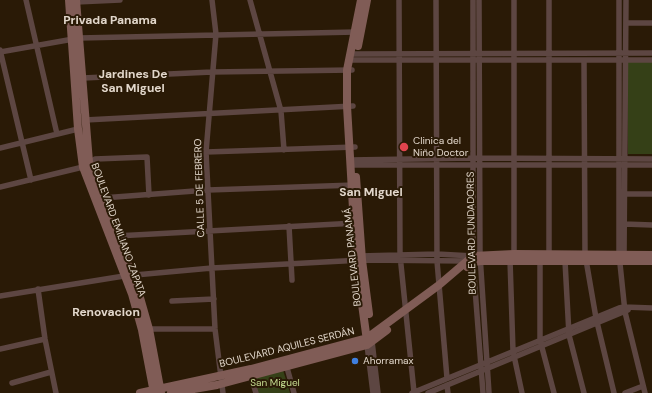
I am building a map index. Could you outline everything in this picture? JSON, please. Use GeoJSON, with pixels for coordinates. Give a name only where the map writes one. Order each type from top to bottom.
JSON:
{"type":"FeatureCollection","features":[{"type":"Feature","properties":{"kind":"street"},"geometry":{"type":"LineString","coordinates":[[26,0],[57,134]]}},
{"type":"Feature","properties":{"kind":"street"},"geometry":{"type":"LineString","coordinates":[[74,1],[120,0]]}},
{"type":"Feature","properties":{"kind":"street","name":"CALLE 5 DE FEBRERO"},"geometry":{"type":"LineString","coordinates":[[212,0],[216,34],[208,113],[206,152],[216,329],[223,393]]}},
{"type":"Feature","properties":{"kind":"street"},"geometry":{"type":"LineString","coordinates":[[250,0],[281,111],[284,150]]}},
{"type":"Feature","properties":{"kind":"street","name":"BOULEVARD PANAMÁ"},"geometry":{"type":"LineString","coordinates":[[361,0],[350,70],[350,106],[359,258],[369,340],[373,393]]}},
{"type":"Feature","properties":{"kind":"street","name":"BOULEVARD PANAMÁ"},"geometry":{"type":"LineString","coordinates":[[357,32],[367,0]]}},
{"type":"Feature","properties":{"kind":"street"},"geometry":{"type":"LineString","coordinates":[[399,0],[398,59],[400,257],[413,392],[447,378],[486,365],[625,309],[652,308]]}},
{"type":"Feature","properties":{"kind":"street"},"geometry":{"type":"LineString","coordinates":[[436,0],[437,261],[447,378]]}},
{"type":"Feature","properties":{"kind":"street"},"geometry":{"type":"LineString","coordinates":[[473,0],[476,53]]}},
{"type":"Feature","properties":{"kind":"street"},"geometry":{"type":"LineString","coordinates":[[476,53],[479,0]]}},
{"type":"Feature","properties":{"kind":"street"},"geometry":{"type":"LineString","coordinates":[[514,0],[514,165],[512,257],[513,354],[522,393]]}},
{"type":"Feature","properties":{"kind":"street"},"geometry":{"type":"LineString","coordinates":[[549,0],[550,258]]}},
{"type":"Feature","properties":{"kind":"street"},"geometry":{"type":"LineString","coordinates":[[619,0],[622,53],[622,259],[625,309],[645,393]]}},
{"type":"Feature","properties":{"kind":"street"},"geometry":{"type":"LineString","coordinates":[[622,53],[626,23],[626,0]]}},
{"type":"Feature","properties":{"kind":"street","name":"BOULEVARD EMILIANO ZAPATA"},"geometry":{"type":"LineString","coordinates":[[74,1],[78,129],[83,167],[149,329],[157,391]]}},
{"type":"Feature","properties":{"kind":"street"},"geometry":{"type":"LineString","coordinates":[[626,23],[652,24]]}},
{"type":"Feature","properties":{"kind":"street"},"geometry":{"type":"LineString","coordinates":[[31,180],[0,51],[76,39],[216,34],[357,32]]}},
{"type":"Feature","properties":{"kind":"street","name":"BOULEVARD EMILIANO ZAPATA"},"geometry":{"type":"LineString","coordinates":[[76,39],[82,78],[89,162],[116,236],[128,276],[157,391]]}},
{"type":"Feature","properties":{"kind":"street"},"geometry":{"type":"LineString","coordinates":[[353,57],[399,53],[652,53]]}},
{"type":"Feature","properties":{"kind":"street","name":"BOULEVARD FUNDADORES"},"geometry":{"type":"LineString","coordinates":[[476,53],[475,259],[480,367],[483,393]]}},
{"type":"Feature","properties":{"kind":"street"},"geometry":{"type":"LineString","coordinates":[[353,57],[476,60],[652,60]]}},
{"type":"Feature","properties":{"kind":"street"},"geometry":{"type":"LineString","coordinates":[[584,60],[585,257],[596,320],[614,393]]}},
{"type":"Feature","properties":{"kind":"street"},"geometry":{"type":"LineString","coordinates":[[82,78],[212,72],[350,70]]}},
{"type":"Feature","properties":{"kind":"street"},"geometry":{"type":"LineString","coordinates":[[85,120],[208,113],[281,111],[350,106]]}},
{"type":"Feature","properties":{"kind":"street"},"geometry":{"type":"LineString","coordinates":[[0,148],[78,129]]}},
{"type":"Feature","properties":{"kind":"street"},"geometry":{"type":"LineString","coordinates":[[206,152],[352,147]]}},
{"type":"Feature","properties":{"kind":"street"},"geometry":{"type":"LineString","coordinates":[[0,187],[83,167],[95,159],[147,157],[149,195]]}},
{"type":"Feature","properties":{"kind":"street"},"geometry":{"type":"LineString","coordinates":[[353,163],[476,161],[514,158],[584,162]]}},
{"type":"Feature","properties":{"kind":"street"},"geometry":{"type":"LineString","coordinates":[[476,161],[514,165],[549,165],[584,162],[622,162],[652,159]]}},
{"type":"Feature","properties":{"kind":"street"},"geometry":{"type":"LineString","coordinates":[[622,162],[652,165]]}},
{"type":"Feature","properties":{"kind":"street"},"geometry":{"type":"LineString","coordinates":[[622,162],[625,194],[622,259]]}},
{"type":"Feature","properties":{"kind":"street"},"geometry":{"type":"LineString","coordinates":[[102,198],[208,190],[354,185]]}},
{"type":"Feature","properties":{"kind":"street"},"geometry":{"type":"LineString","coordinates":[[625,194],[652,194]]}},
{"type":"Feature","properties":{"kind":"street"},"geometry":{"type":"LineString","coordinates":[[116,236],[357,223]]}},
{"type":"Feature","properties":{"kind":"street"},"geometry":{"type":"LineString","coordinates":[[624,224],[652,225]]}},
{"type":"Feature","properties":{"kind":"street"},"geometry":{"type":"LineString","coordinates":[[289,226],[292,280]]}},
{"type":"Feature","properties":{"kind":"street"},"geometry":{"type":"LineString","coordinates":[[0,296],[128,276],[212,268],[437,254],[475,259]]}},
{"type":"Feature","properties":{"kind":"street"},"geometry":{"type":"LineString","coordinates":[[622,259],[652,255]]}},
{"type":"Feature","properties":{"kind":"street"},"geometry":{"type":"LineString","coordinates":[[400,257],[437,261],[512,257],[585,257],[652,261]]}},
{"type":"Feature","properties":{"kind":"street"},"geometry":{"type":"LineString","coordinates":[[550,258],[565,261],[585,257]]}},
{"type":"Feature","properties":{"kind":"street"},"geometry":{"type":"LineString","coordinates":[[540,258],[541,343],[554,393]]}},
{"type":"Feature","properties":{"kind":"street","name":"BOULEVARD FUNDADORES"},"geometry":{"type":"LineString","coordinates":[[475,259],[490,393]]}},
{"type":"Feature","properties":{"kind":"street","name":"BOULEVARD AQUILES SERDÁN"},"geometry":{"type":"LineString","coordinates":[[171,393],[286,364],[369,340],[475,259]]}},
{"type":"Feature","properties":{"kind":"street"},"geometry":{"type":"LineString","coordinates":[[565,261],[569,332],[584,393]]}},
{"type":"Feature","properties":{"kind":"street"},"geometry":{"type":"LineString","coordinates":[[38,289],[44,339],[56,393]]}},
{"type":"Feature","properties":{"kind":"street"},"geometry":{"type":"LineString","coordinates":[[172,301],[214,299]]}},
{"type":"Feature","properties":{"kind":"street"},"geometry":{"type":"LineString","coordinates":[[149,329],[216,329]]}},
{"type":"Feature","properties":{"kind":"street"},"geometry":{"type":"LineString","coordinates":[[0,349],[44,339]]}},
{"type":"Feature","properties":{"kind":"street","name":"BOULEVARD PANAMÁ"},"geometry":{"type":"LineString","coordinates":[[369,340],[378,393]]}},
{"type":"Feature","properties":{"kind":"street"},"geometry":{"type":"LineString","coordinates":[[286,364],[294,393]]}},
{"type":"Feature","properties":{"kind":"street"},"geometry":{"type":"LineString","coordinates":[[428,393],[447,385],[480,367]]}},
{"type":"Feature","properties":{"kind":"street"},"geometry":{"type":"LineString","coordinates":[[12,383],[51,372]]}},
{"type":"Feature","properties":{"kind":"street"},"geometry":{"type":"LineString","coordinates":[[250,373],[256,393]]}},
{"type":"Feature","properties":{"kind":"street","name":"BOULEVARD AQUILES SERDÁN"},"geometry":{"type":"LineString","coordinates":[[140,393],[221,380]]}},
{"type":"Feature","properties":{"kind":"street"},"geometry":{"type":"LineString","coordinates":[[447,385],[448,393]]}},
{"type":"Feature","properties":{"kind":"street"},"geometry":{"type":"LineString","coordinates":[[625,393],[643,386]]}},
{"type":"Feature","properties":{"kind":"green space"},"geometry":{"type":"Polygon","coordinates":[[[627,61],[652,61],[652,154],[628,154],[627,61]]]}},
{"type":"Feature","properties":{"kind":"green space","name":"San Miguel"},"geometry":{"type":"Polygon","coordinates":[[[283,370],[290,393],[258,393],[253,378],[283,370]]]}},
{"type":"Feature","properties":{"kind":"place","name":"Clinica del Niño Doctor"},"geometry":{"type":"Point","coordinates":[404,147]}},
{"type":"Feature","properties":{"kind":"place","name":"Ahorramax"},"geometry":{"type":"Point","coordinates":[355,361]}},
{"type":"Feature","properties":{"kind":"district","name":"Privada Panama"},"geometry":{"type":"Point","coordinates":[110,21]}},
{"type":"Feature","properties":{"kind":"district","name":"Jardines De San Miguel"},"geometry":{"type":"Point","coordinates":[133,82]}},
{"type":"Feature","properties":{"kind":"district","name":"San Miguel"},"geometry":{"type":"Point","coordinates":[371,193]}},
{"type":"Feature","properties":{"kind":"district","name":"Renovacion"},"geometry":{"type":"Point","coordinates":[106,313]}}]}
